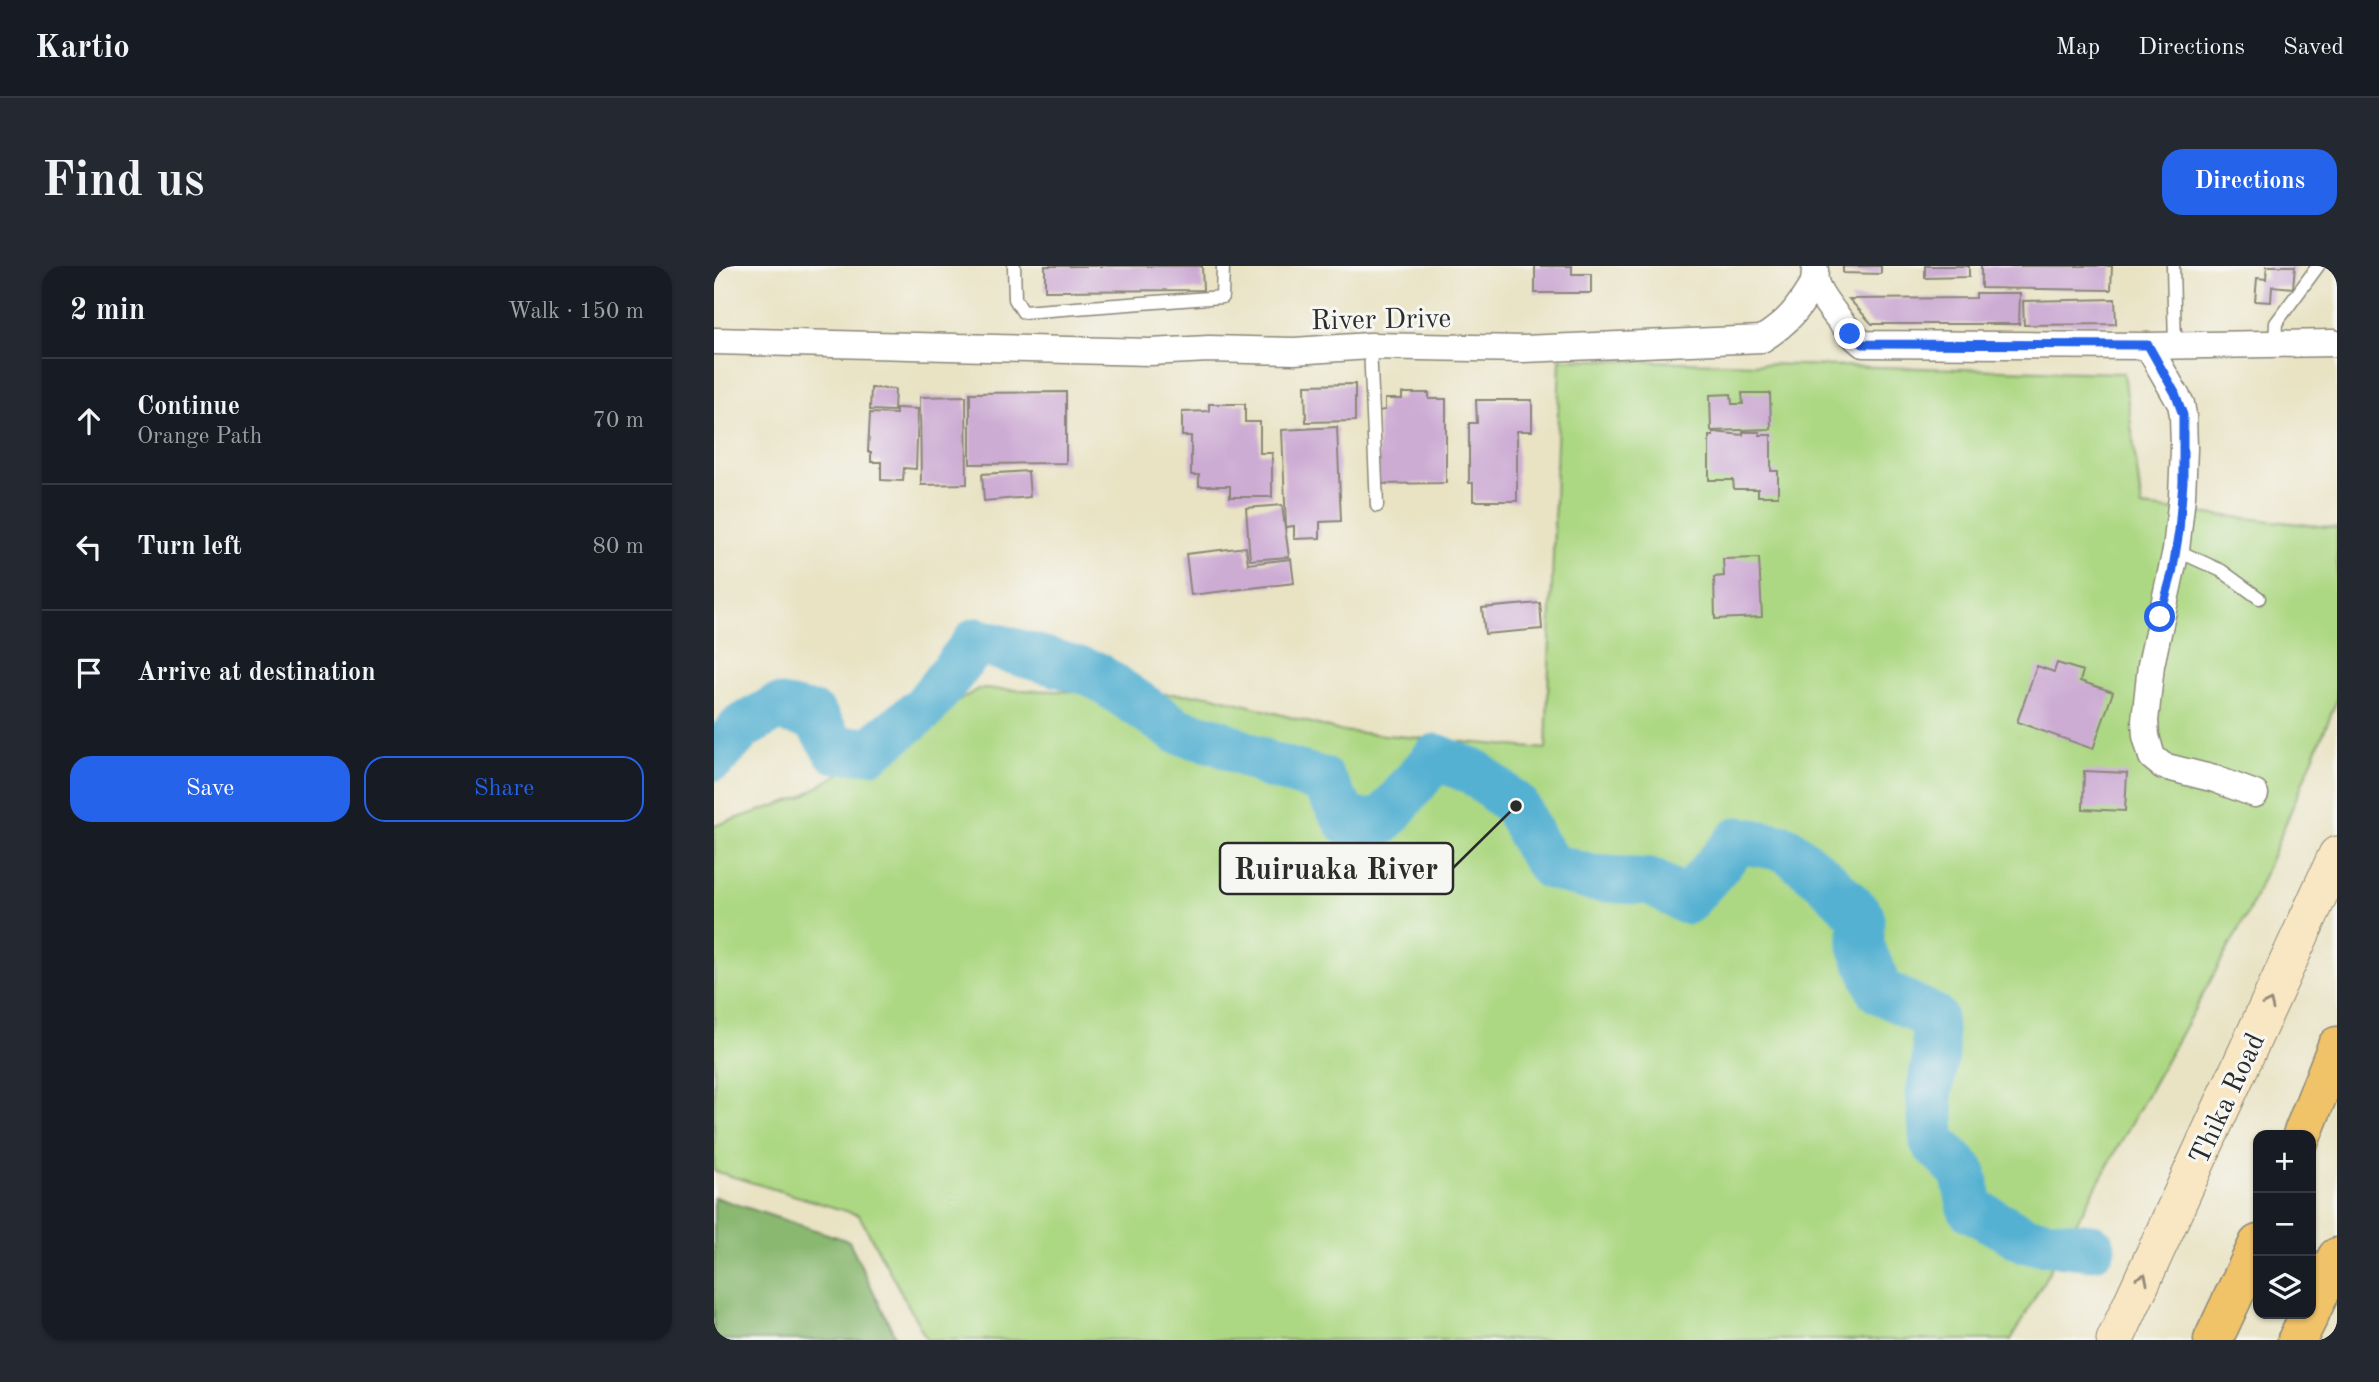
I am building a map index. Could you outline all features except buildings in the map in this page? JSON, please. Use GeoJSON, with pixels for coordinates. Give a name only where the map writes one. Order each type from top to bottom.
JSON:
{"type":"FeatureCollection","features":[{"type":"Feature","properties":{"kind":"highway"},"geometry":{"type":"LineString","coordinates":[[2304,1130],[2337,1046]]}},
{"type":"Feature","properties":{"kind":"highway"},"geometry":{"type":"LineString","coordinates":[[2213,1340],[2253,1255]]}},
{"type":"Feature","properties":{"kind":"highway"},"geometry":{"type":"LineString","coordinates":[[2316,1300],[2337,1257]]}},
{"type":"Feature","properties":{"kind":"highway"},"geometry":{"type":"LineString","coordinates":[[2297,1340],[2307,1319]]}},
{"type":"Feature","properties":{"kind":"main road","name":"Thika Road"},"geometry":{"type":"LineString","coordinates":[[2115,1340],[2337,856]]}},
{"type":"Feature","properties":{"kind":"street"},"geometry":{"type":"LineString","coordinates":[[1815,274],[1828,305],[1850,334],[1863,344],[2335,343]]}},
{"type":"Feature","properties":{"kind":"street","name":"River Drive"},"geometry":{"type":"LineString","coordinates":[[714,341],[1150,352],[1209,349],[1294,351],[1370,346],[1524,349],[1762,339],[1781,328],[1799,310],[1815,274]]}},
{"type":"Feature","properties":{"kind":"street"},"geometry":{"type":"LineString","coordinates":[[2148,345],[2175,393],[2183,415],[2183,482],[2176,550],[2151,665],[2145,721],[2148,747],[2152,757],[2163,766],[2215,779],[2255,794]]}},
{"type":"Feature","properties":{"kind":"lane"},"geometry":{"type":"LineString","coordinates":[[1014,266],[1015,299],[1023,312],[1222,297],[1223,266]]}},
{"type":"Feature","properties":{"kind":"lane"},"geometry":{"type":"LineString","coordinates":[[2173,266],[2175,345]]}},
{"type":"Feature","properties":{"kind":"lane"},"geometry":{"type":"LineString","coordinates":[[2275,344],[2276,323],[2318,266]]}},
{"type":"Feature","properties":{"kind":"lane"},"geometry":{"type":"LineString","coordinates":[[1370,346],[1377,506]]}},
{"type":"Feature","properties":{"kind":"lane"},"geometry":{"type":"LineString","coordinates":[[2176,550],[2222,571],[2259,598]]}},
{"type":"Feature","properties":{"kind":"green space"},"geometry":{"type":"Polygon","coordinates":[[[1560,359],[2124,373],[2142,507],[2337,528],[2337,700],[2249,911],[2011,1340],[927,1340],[859,1215],[714,1171],[714,826],[801,797],[978,689],[1210,695],[1340,731],[1546,749],[1560,359]]]}},
{"type":"Feature","properties":{"kind":"green space"},"geometry":{"type":"Polygon","coordinates":[[[714,1197],[849,1241],[897,1340],[714,1340],[714,1197]]]}},
{"type":"Feature","properties":{"kind":"waterway"},"geometry":{"type":"LineString","coordinates":[[714,758],[742,727],[776,708],[814,716],[836,750],[871,750],[924,708],[977,641],[1094,674],[1178,731],[1219,742],[1269,765],[1322,780],[1348,822],[1382,822],[1436,757],[1474,772],[1516,806],[1535,844],[1550,866],[1591,878],[1652,882],[1686,901],[1739,840],[1785,848],[1823,878],[1861,916],[1861,946],[1880,991],[1933,1017],[1936,1055],[1929,1093],[1933,1142],[1963,1172],[1971,1209],[2027,1240],[2092,1247]]}},
{"type":"Feature","properties":{"kind":"place","name":"Ruiruaka River"},"geometry":{"type":"Point","coordinates":[1516,806]}},
{"type":"Feature","properties":{"kind":"route"},"geometry":{"type":"LineString","coordinates":[[1850,334],[1863,344],[2148,345],[2181,404],[2183,415],[2183,482],[2179,531],[2172,574],[2160,617]]}}]}
